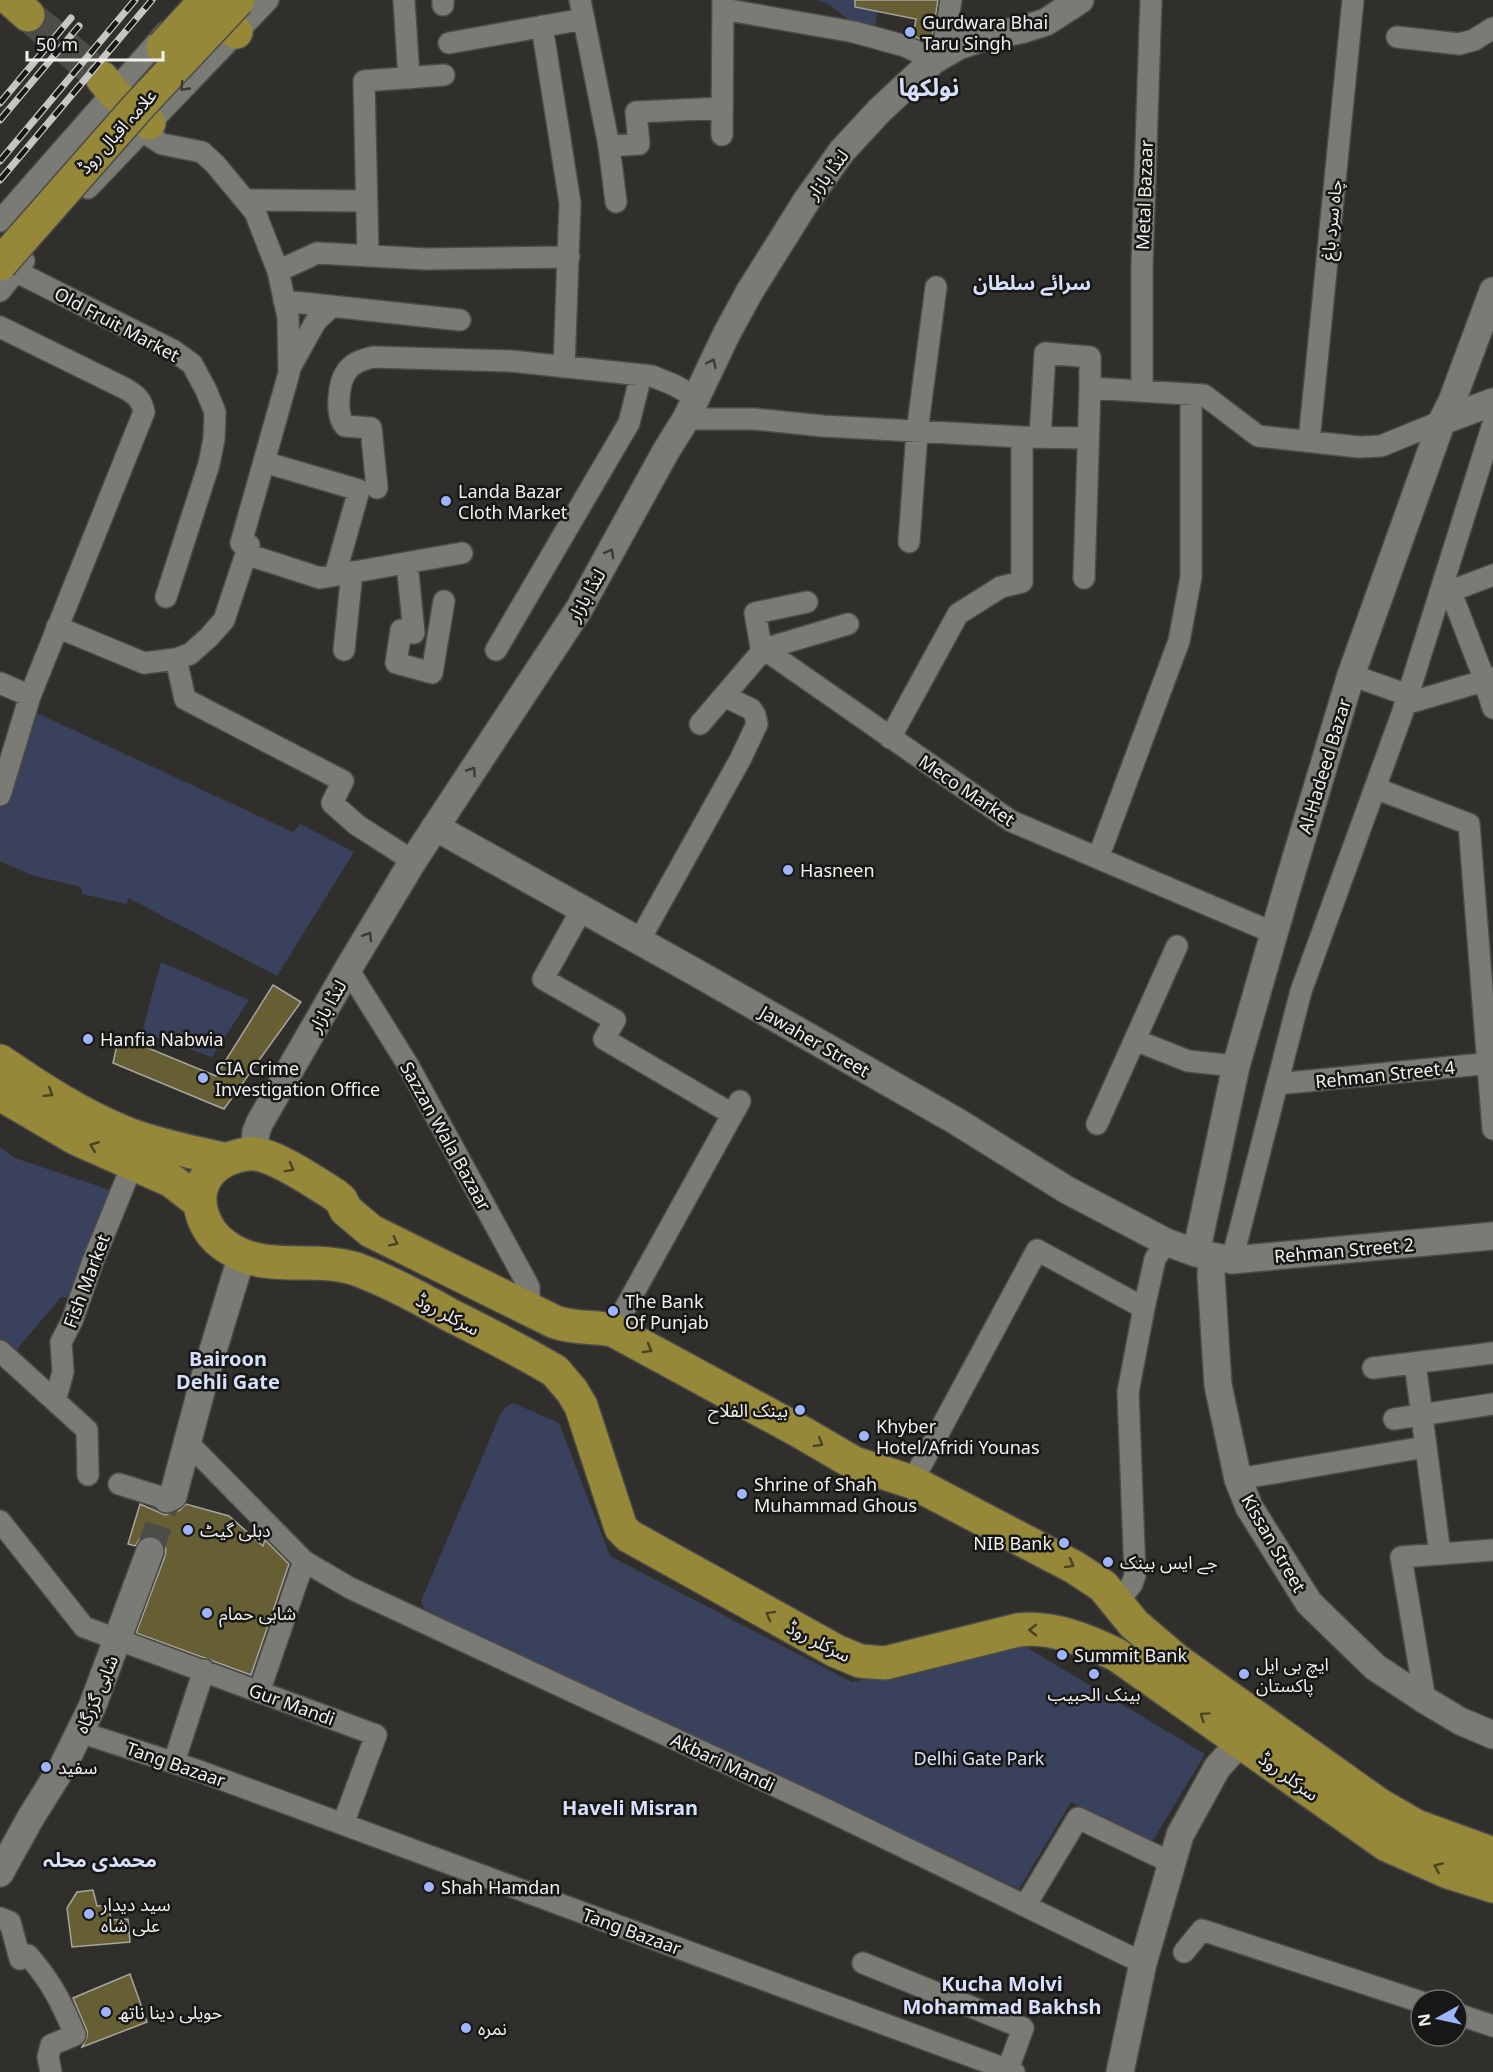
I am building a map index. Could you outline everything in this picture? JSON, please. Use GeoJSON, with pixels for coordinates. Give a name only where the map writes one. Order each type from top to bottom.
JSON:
{"type":"FeatureCollection","features":[{"type":"Feature","properties":{"kind":"main road"},"geometry":{"type":"LineString","coordinates":[[207,0],[236,32]]}},
{"type":"Feature","properties":{"kind":"main road","name":"علامہ اقبال روڈ"},"geometry":{"type":"LineString","coordinates":[[0,234],[207,0]]}},
{"type":"Feature","properties":{"kind":"main road","name":"علامہ اقبال روڈ"},"geometry":{"type":"LineString","coordinates":[[5,266],[122,125],[238,0]]}},
{"type":"Feature","properties":{"kind":"main road"},"geometry":{"type":"LineString","coordinates":[[108,86],[146,127]]}},
{"type":"Feature","properties":{"kind":"main road","name":"سرکلر روڈ"},"geometry":{"type":"LineString","coordinates":[[0,1060],[56,1098],[114,1128],[167,1146],[240,1157],[273,1159],[317,1183],[341,1200],[347,1219],[344,1233],[335,1246],[318,1257],[297,1263]]}},
{"type":"Feature","properties":{"kind":"main road"},"geometry":{"type":"LineString","coordinates":[[0,1094],[77,1139],[172,1181],[200,1203]]}},
{"type":"Feature","properties":{"kind":"main road"},"geometry":{"type":"LineString","coordinates":[[200,1203],[201,1190],[206,1177],[215,1167],[240,1157]]}},
{"type":"Feature","properties":{"kind":"main road","name":"سرکلر روڈ"},"geometry":{"type":"LineString","coordinates":[[200,1203],[204,1219],[213,1234],[225,1246],[242,1255],[268,1262],[330,1264],[356,1270],[401,1289],[555,1371],[581,1406],[621,1528],[629,1536],[836,1651],[860,1661],[885,1663],[962,1643],[1033,1629],[1049,1630],[1078,1639],[1117,1655],[1387,1845],[1448,1872],[1493,1886]]}},
{"type":"Feature","properties":{"kind":"main road","name":"سرکلر روڈ"},"geometry":{"type":"LineString","coordinates":[[346,1210],[371,1231],[525,1308],[555,1322],[597,1329],[801,1432],[854,1463],[912,1482],[1074,1567],[1102,1586],[1126,1613],[1202,1679],[1386,1809],[1416,1826],[1493,1854]]}},
{"type":"Feature","properties":{"kind":"main road"},"geometry":{"type":"LineString","coordinates":[[555,1371],[566,1348],[597,1329]]}},
{"type":"Feature","properties":{"kind":"main road"},"geometry":{"type":"LineString","coordinates":[[1117,1655],[1126,1641],[1126,1613]]}},
{"type":"Feature","properties":{"kind":"street"},"geometry":{"type":"LineString","coordinates":[[0,221],[91,119],[108,86],[194,0]]}},
{"type":"Feature","properties":{"kind":"street"},"geometry":{"type":"LineString","coordinates":[[0,291],[5,266],[122,152],[268,0]]}},
{"type":"Feature","properties":{"kind":"street"},"geometry":{"type":"LineString","coordinates":[[404,0],[409,78]]}},
{"type":"Feature","properties":{"kind":"street"},"geometry":{"type":"LineString","coordinates":[[722,135],[723,5],[854,32],[938,58],[951,0]]}},
{"type":"Feature","properties":{"kind":"street","name":"لنڈا بازار"},"geometry":{"type":"LineString","coordinates":[[240,1157],[413,861],[579,609],[691,408],[727,333],[807,200],[842,151],[880,110],[938,58],[958,46],[982,38],[1046,22],[1080,0]]}},
{"type":"Feature","properties":{"kind":"street","name":"Metal Bazaar"},"geometry":{"type":"LineString","coordinates":[[1142,390],[1142,266],[1151,0]]}},
{"type":"Feature","properties":{"kind":"street","name":"چاہ سرد باغ"},"geometry":{"type":"LineString","coordinates":[[1309,441],[1353,0]]}},
{"type":"Feature","properties":{"kind":"street"},"geometry":{"type":"LineString","coordinates":[[449,43],[542,26],[582,9],[609,146],[616,202]]}},
{"type":"Feature","properties":{"kind":"street"},"geometry":{"type":"LineString","coordinates":[[542,26],[570,203],[564,367]]}},
{"type":"Feature","properties":{"kind":"street"},"geometry":{"type":"LineString","coordinates":[[1397,37],[1459,44],[1474,40],[1493,28]]}},
{"type":"Feature","properties":{"kind":"street"},"geometry":{"type":"LineString","coordinates":[[368,256],[364,81],[444,75]]}},
{"type":"Feature","properties":{"kind":"street"},"geometry":{"type":"LineString","coordinates":[[609,146],[639,144],[636,112],[722,108]]}},
{"type":"Feature","properties":{"kind":"street"},"geometry":{"type":"LineString","coordinates":[[91,119],[122,152]]}},
{"type":"Feature","properties":{"kind":"street"},"geometry":{"type":"LineString","coordinates":[[146,127],[162,144],[202,152],[255,212],[278,271],[288,317],[289,370]]}},
{"type":"Feature","properties":{"kind":"street"},"geometry":{"type":"LineString","coordinates":[[245,200],[367,201]]}},
{"type":"Feature","properties":{"kind":"street"},"geometry":{"type":"LineString","coordinates":[[278,271],[317,253],[426,259],[569,257]]}},
{"type":"Feature","properties":{"kind":"street","name":"Old Fruit Market"},"geometry":{"type":"LineString","coordinates":[[5,266],[174,351],[192,364],[206,390],[215,412],[214,439],[209,464],[166,597]]}},
{"type":"Feature","properties":{"kind":"street"},"geometry":{"type":"LineString","coordinates":[[909,542],[917,432],[936,287]]}},
{"type":"Feature","properties":{"kind":"street","name":"Al-Hadeed Bazar"},"geometry":{"type":"LineString","coordinates":[[1213,1257],[1236,1066],[1274,933],[1351,675],[1442,421],[1452,401],[1493,291]]}},
{"type":"Feature","properties":{"kind":"street"},"geometry":{"type":"LineString","coordinates":[[284,301],[460,320]]}},
{"type":"Feature","properties":{"kind":"street"},"geometry":{"type":"LineString","coordinates":[[57,627],[144,663],[176,659],[190,654],[224,620],[249,545],[241,543],[289,370],[316,321],[332,306]]}},
{"type":"Feature","properties":{"kind":"street"},"geometry":{"type":"LineString","coordinates":[[0,327],[126,389],[137,396],[144,412],[30,696],[0,795]]}},
{"type":"Feature","properties":{"kind":"street"},"geometry":{"type":"LineString","coordinates":[[890,738],[958,614],[1001,587],[1022,582],[1031,437],[1045,353],[1090,357],[1084,578]]}},
{"type":"Feature","properties":{"kind":"street"},"geometry":{"type":"LineString","coordinates":[[377,488],[371,428],[345,426],[340,421],[338,409],[345,372],[357,362],[373,357],[511,361],[652,376],[674,385],[691,408],[754,419],[917,432],[1088,438]]}},
{"type":"Feature","properties":{"kind":"street"},"geometry":{"type":"LineString","coordinates":[[496,650],[629,423],[641,375]]}},
{"type":"Feature","properties":{"kind":"street"},"geometry":{"type":"LineString","coordinates":[[1090,387],[1204,395],[1258,436],[1359,447],[1381,446],[1493,402]]}},
{"type":"Feature","properties":{"kind":"street"},"geometry":{"type":"LineString","coordinates":[[1098,858],[1179,641],[1191,577],[1191,394]]}},
{"type":"Feature","properties":{"kind":"street"},"geometry":{"type":"LineString","coordinates":[[1213,1257],[1277,1084],[1301,991],[1448,584],[1493,424]]}},
{"type":"Feature","properties":{"kind":"street"},"geometry":{"type":"LineString","coordinates":[[264,462],[359,490],[344,573],[344,650]]}},
{"type":"Feature","properties":{"kind":"street"},"geometry":{"type":"LineString","coordinates":[[246,554],[320,578],[462,553]]}},
{"type":"Feature","properties":{"kind":"street"},"geometry":{"type":"LineString","coordinates":[[407,563],[414,633],[401,630],[396,663],[432,673],[444,601]]}},
{"type":"Feature","properties":{"kind":"street"},"geometry":{"type":"LineString","coordinates":[[1448,584],[1493,575]]}},
{"type":"Feature","properties":{"kind":"street"},"geometry":{"type":"LineString","coordinates":[[1448,584],[1489,679],[1493,708]]}},
{"type":"Feature","properties":{"kind":"street"},"geometry":{"type":"LineString","coordinates":[[764,649],[761,647],[755,613],[807,602]]}},
{"type":"Feature","properties":{"kind":"street"},"geometry":{"type":"LineString","coordinates":[[700,724],[764,649],[848,624]]}},
{"type":"Feature","properties":{"kind":"street","name":"Meco Market"},"geometry":{"type":"LineString","coordinates":[[764,649],[1011,821],[1274,933]]}},
{"type":"Feature","properties":{"kind":"street"},"geometry":{"type":"LineString","coordinates":[[176,659],[185,699],[343,781],[332,803],[357,825],[413,861]]}},
{"type":"Feature","properties":{"kind":"street"},"geometry":{"type":"LineString","coordinates":[[1351,675],[1406,699],[1489,679]]}},
{"type":"Feature","properties":{"kind":"street"},"geometry":{"type":"LineString","coordinates":[[0,683],[30,696]]}},
{"type":"Feature","properties":{"kind":"street"},"geometry":{"type":"LineString","coordinates":[[639,941],[741,758],[757,724],[751,709],[724,696]]}},
{"type":"Feature","properties":{"kind":"street"},"geometry":{"type":"LineString","coordinates":[[1375,788],[1470,824],[1484,897],[1493,1129]]}},
{"type":"Feature","properties":{"kind":"street","name":"Jawaher Street"},"geometry":{"type":"LineString","coordinates":[[435,827],[946,1116],[1067,1190],[1166,1242],[1213,1257]]}},
{"type":"Feature","properties":{"kind":"street"},"geometry":{"type":"LineString","coordinates":[[582,909],[543,979],[615,1020],[604,1039],[736,1108],[597,1329]]}},
{"type":"Feature","properties":{"kind":"street"},"geometry":{"type":"LineString","coordinates":[[1097,1124],[1177,946]]}},
{"type":"Feature","properties":{"kind":"street","name":"Sazzan Wala Bazaar"},"geometry":{"type":"LineString","coordinates":[[348,969],[408,1065],[529,1287],[530,1295],[525,1308]]}},
{"type":"Feature","properties":{"kind":"street"},"geometry":{"type":"LineString","coordinates":[[1135,1040],[1188,1061],[1236,1066]]}},
{"type":"Feature","properties":{"kind":"street","name":"Rehman Street 4"},"geometry":{"type":"LineString","coordinates":[[1277,1084],[1490,1064]]}},
{"type":"Feature","properties":{"kind":"street","name":"Fish Market"},"geometry":{"type":"LineString","coordinates":[[55,1401],[63,1372],[61,1342],[72,1321],[93,1261],[133,1163]]}},
{"type":"Feature","properties":{"kind":"street","name":"Rehman Street 2"},"geometry":{"type":"LineString","coordinates":[[1213,1257],[1493,1236]]}},
{"type":"Feature","properties":{"kind":"street"},"geometry":{"type":"LineString","coordinates":[[1126,1613],[1135,1575],[1127,1401],[1143,1308],[1155,1259],[1166,1242]]}},
{"type":"Feature","properties":{"kind":"street"},"geometry":{"type":"LineString","coordinates":[[912,1482],[1037,1250],[1143,1308]]}},
{"type":"Feature","properties":{"kind":"street"},"geometry":{"type":"LineString","coordinates":[[119,1484],[167,1499],[173,1496],[242,1255]]}},
{"type":"Feature","properties":{"kind":"street","name":"Kissan Street"},"geometry":{"type":"LineString","coordinates":[[1213,1257],[1210,1275],[1218,1385],[1238,1479],[1249,1507],[1309,1603],[1375,1666],[1460,1721],[1493,1735]]}},
{"type":"Feature","properties":{"kind":"street"},"geometry":{"type":"LineString","coordinates":[[0,1350],[87,1430],[88,1475]]}},
{"type":"Feature","properties":{"kind":"street"},"geometry":{"type":"LineString","coordinates":[[1373,1368],[1493,1353]]}},
{"type":"Feature","properties":{"kind":"street"},"geometry":{"type":"LineString","coordinates":[[1415,1363],[1440,1554]]}},
{"type":"Feature","properties":{"kind":"street"},"geometry":{"type":"LineString","coordinates":[[1394,1419],[1493,1404]]}},
{"type":"Feature","properties":{"kind":"street","name":"Akbari Mandi"},"geometry":{"type":"LineString","coordinates":[[188,1443],[304,1561],[350,1588],[813,1803],[1143,1963]]}},
{"type":"Feature","properties":{"kind":"street"},"geometry":{"type":"LineString","coordinates":[[1238,1479],[1425,1447]]}},
{"type":"Feature","properties":{"kind":"street","name":"Gur Mandi"},"geometry":{"type":"LineString","coordinates":[[0,1521],[84,1627],[376,1735],[343,1824]]}},
{"type":"Feature","properties":{"kind":"street"},"geometry":{"type":"LineString","coordinates":[[1425,1700],[1401,1557],[1493,1550]]}},
{"type":"Feature","properties":{"kind":"street","name":"شاہی گزرگاہ"},"geometry":{"type":"LineString","coordinates":[[0,1873],[63,1766],[93,1707],[150,1551]]}},
{"type":"Feature","properties":{"kind":"street"},"geometry":{"type":"LineString","coordinates":[[260,1692],[304,1561]]}},
{"type":"Feature","properties":{"kind":"street"},"geometry":{"type":"LineString","coordinates":[[174,1762],[204,1670]]}},
{"type":"Feature","properties":{"kind":"street","name":"Tang Bazaar"},"geometry":{"type":"LineString","coordinates":[[80,1732],[174,1762],[732,1966],[1011,2071]]}},
{"type":"Feature","properties":{"kind":"street"},"geometry":{"type":"LineString","coordinates":[[1120,2072],[1143,1963],[1180,1835],[1217,1768],[1241,1742]]}},
{"type":"Feature","properties":{"kind":"street"},"geometry":{"type":"LineString","coordinates":[[1025,1906],[1078,1818],[1172,1863]]}},
{"type":"Feature","properties":{"kind":"street"},"geometry":{"type":"LineString","coordinates":[[0,1918],[10,1922],[20,1959],[28,1955],[45,1975],[60,1999],[75,2035],[51,2045],[48,2057],[51,2072]]}},
{"type":"Feature","properties":{"kind":"street"},"geometry":{"type":"LineString","coordinates":[[1184,1953],[1202,1930],[1409,1998]]}},
{"type":"Feature","properties":{"kind":"street"},"geometry":{"type":"LineString","coordinates":[[863,1963],[1023,2028],[1011,2071]]}},
{"type":"Feature","properties":{"kind":"street"},"geometry":{"type":"LineString","coordinates":[[1469,2018],[1493,2026]]}},
{"type":"Feature","properties":{"kind":"green space"},"geometry":{"type":"Polygon","coordinates":[[[816,0],[879,0],[875,27],[853,23],[828,4],[816,0]]]}},
{"type":"Feature","properties":{"kind":"green space"},"geometry":{"type":"Polygon","coordinates":[[[26,708],[293,832],[300,824],[354,852],[277,976],[128,898],[127,904],[82,894],[81,887],[31,875],[0,861],[0,794],[26,708]]]}},
{"type":"Feature","properties":{"kind":"green space"},"geometry":{"type":"Polygon","coordinates":[[[161,962],[249,1000],[212,1057],[142,1032],[161,962]]]}},
{"type":"Feature","properties":{"kind":"green space"},"geometry":{"type":"Polygon","coordinates":[[[0,1147],[15,1158],[113,1191],[76,1299],[61,1297],[9,1359],[0,1350],[0,1147]]]}},
{"type":"Feature","properties":{"kind":"green space","name":"Delhi Gate Park"},"geometry":{"type":"Polygon","coordinates":[[[513,1403],[559,1423],[610,1556],[852,1682],[1021,1644],[1205,1754],[1152,1842],[1071,1802],[1019,1889],[425,1611],[421,1601],[500,1415],[506,1407],[513,1403]]]}},
{"type":"Feature","properties":{"kind":"building"},"geometry":{"type":"Polygon","coordinates":[[[855,0],[938,0],[931,44],[913,36],[916,19],[855,7],[855,0]]]}},
{"type":"Feature","properties":{"kind":"building"},"geometry":{"type":"Polygon","coordinates":[[[273,985],[301,1002],[224,1109],[113,1063],[119,1036],[216,1076],[273,985]]]}},
{"type":"Feature","properties":{"kind":"building","name":"شاہی حمام"},"geometry":{"type":"Polygon","coordinates":[[[140,1504],[165,1515],[180,1510],[186,1504],[229,1516],[263,1546],[265,1540],[289,1564],[251,1675],[136,1633],[166,1549],[162,1541],[155,1536],[140,1539],[135,1546],[128,1544],[140,1504]]]}},
{"type":"Feature","properties":{"kind":"building","name":"سید دیدار علی شاہ"},"geometry":{"type":"Polygon","coordinates":[[[93,1890],[97,1906],[109,1905],[111,1920],[128,1919],[130,1942],[72,1947],[67,1908],[77,1892],[93,1890]]]}},
{"type":"Feature","properties":{"kind":"building","name":"حویلی دینا ناتھ"},"geometry":{"type":"Polygon","coordinates":[[[130,1974],[147,2022],[82,2047],[87,2031],[73,1998],[130,1974]]]}},
{"type":"Feature","properties":{"kind":"tunnel"},"geometry":{"type":"LineString","coordinates":[[28,15],[102,78]]}},
{"type":"Feature","properties":{"kind":"tunnel"},"geometry":{"type":"LineString","coordinates":[[150,1551],[167,1499]]}},
{"type":"Feature","properties":{"kind":"railway"},"geometry":{"type":"LineString","coordinates":[[0,161],[135,0]]}},
{"type":"Feature","properties":{"kind":"railway"},"geometry":{"type":"LineString","coordinates":[[0,180],[152,0]]}},
{"type":"Feature","properties":{"kind":"railway"},"geometry":{"type":"LineString","coordinates":[[0,103],[71,18]]}},
{"type":"Feature","properties":{"kind":"railway"},"geometry":{"type":"LineString","coordinates":[[0,120],[79,26]]}},
{"type":"Feature","properties":{"kind":"place","name":"Gurdwara Bhai Taru Singh"},"geometry":{"type":"Point","coordinates":[910,32]}},
{"type":"Feature","properties":{"kind":"place","name":"Landa Bazar Cloth Market"},"geometry":{"type":"Point","coordinates":[446,501]}},
{"type":"Feature","properties":{"kind":"place","name":"Hasneen"},"geometry":{"type":"Point","coordinates":[788,870]}},
{"type":"Feature","properties":{"kind":"place","name":"Hanfia Nabwia"},"geometry":{"type":"Point","coordinates":[88,1039]}},
{"type":"Feature","properties":{"kind":"place","name":"CIA Crime Investigation Office"},"geometry":{"type":"Point","coordinates":[203,1078]}},
{"type":"Feature","properties":{"kind":"place","name":"The Bank Of Punjab"},"geometry":{"type":"Point","coordinates":[613,1311]}},
{"type":"Feature","properties":{"kind":"place","name":"بینک الفلاح"},"geometry":{"type":"Point","coordinates":[800,1410]}},
{"type":"Feature","properties":{"kind":"place","name":"Khyber Hotel/Afridi Younas"},"geometry":{"type":"Point","coordinates":[864,1436]}},
{"type":"Feature","properties":{"kind":"place","name":"Shrine of Shah Muhammad Ghous"},"geometry":{"type":"Point","coordinates":[742,1494]}},
{"type":"Feature","properties":{"kind":"place","name":"دہلی گیٹ"},"geometry":{"type":"Point","coordinates":[188,1530]}},
{"type":"Feature","properties":{"kind":"place","name":"NIB Bank"},"geometry":{"type":"Point","coordinates":[1064,1543]}},
{"type":"Feature","properties":{"kind":"place","name":"جے ایس بینک"},"geometry":{"type":"Point","coordinates":[1108,1562]}},
{"type":"Feature","properties":{"kind":"place","name":"شاہی حمام"},"geometry":{"type":"Point","coordinates":[207,1613]}},
{"type":"Feature","properties":{"kind":"place","name":"Summit Bank"},"geometry":{"type":"Point","coordinates":[1062,1655]}},
{"type":"Feature","properties":{"kind":"place","name":"بينک الحبيب"},"geometry":{"type":"Point","coordinates":[1094,1674]}},
{"type":"Feature","properties":{"kind":"place","name":"ایچ بی ایل پاکستان"},"geometry":{"type":"Point","coordinates":[1244,1674]}},
{"type":"Feature","properties":{"kind":"place","name":"سفید"},"geometry":{"type":"Point","coordinates":[46,1767]}},
{"type":"Feature","properties":{"kind":"place","name":"Shah Hamdan"},"geometry":{"type":"Point","coordinates":[429,1887]}},
{"type":"Feature","properties":{"kind":"place","name":"سید دیدار علی شاہ"},"geometry":{"type":"Point","coordinates":[89,1914]}},
{"type":"Feature","properties":{"kind":"place","name":"حویلی دینا ناتھ"},"geometry":{"type":"Point","coordinates":[106,2012]}},
{"type":"Feature","properties":{"kind":"place","name":"نمرہ"},"geometry":{"type":"Point","coordinates":[466,2028]}},
{"type":"Feature","properties":{"kind":"district","name":"نولکھا"},"geometry":{"type":"Point","coordinates":[929,86]}},
{"type":"Feature","properties":{"kind":"district","name":"سرائے سلطان"},"geometry":{"type":"Point","coordinates":[1032,282]}},
{"type":"Feature","properties":{"kind":"district","name":"Bairoon Dehli Gate"},"geometry":{"type":"Point","coordinates":[228,1370]}},
{"type":"Feature","properties":{"kind":"district","name":"Haveli Misran"},"geometry":{"type":"Point","coordinates":[630,1807]}},
{"type":"Feature","properties":{"kind":"district","name":"محمدی محلہ"},"geometry":{"type":"Point","coordinates":[100,1859]}},
{"type":"Feature","properties":{"kind":"district","name":"Kucha Molvi Mohammad Bakhsh"},"geometry":{"type":"Point","coordinates":[1002,1994]}}]}
